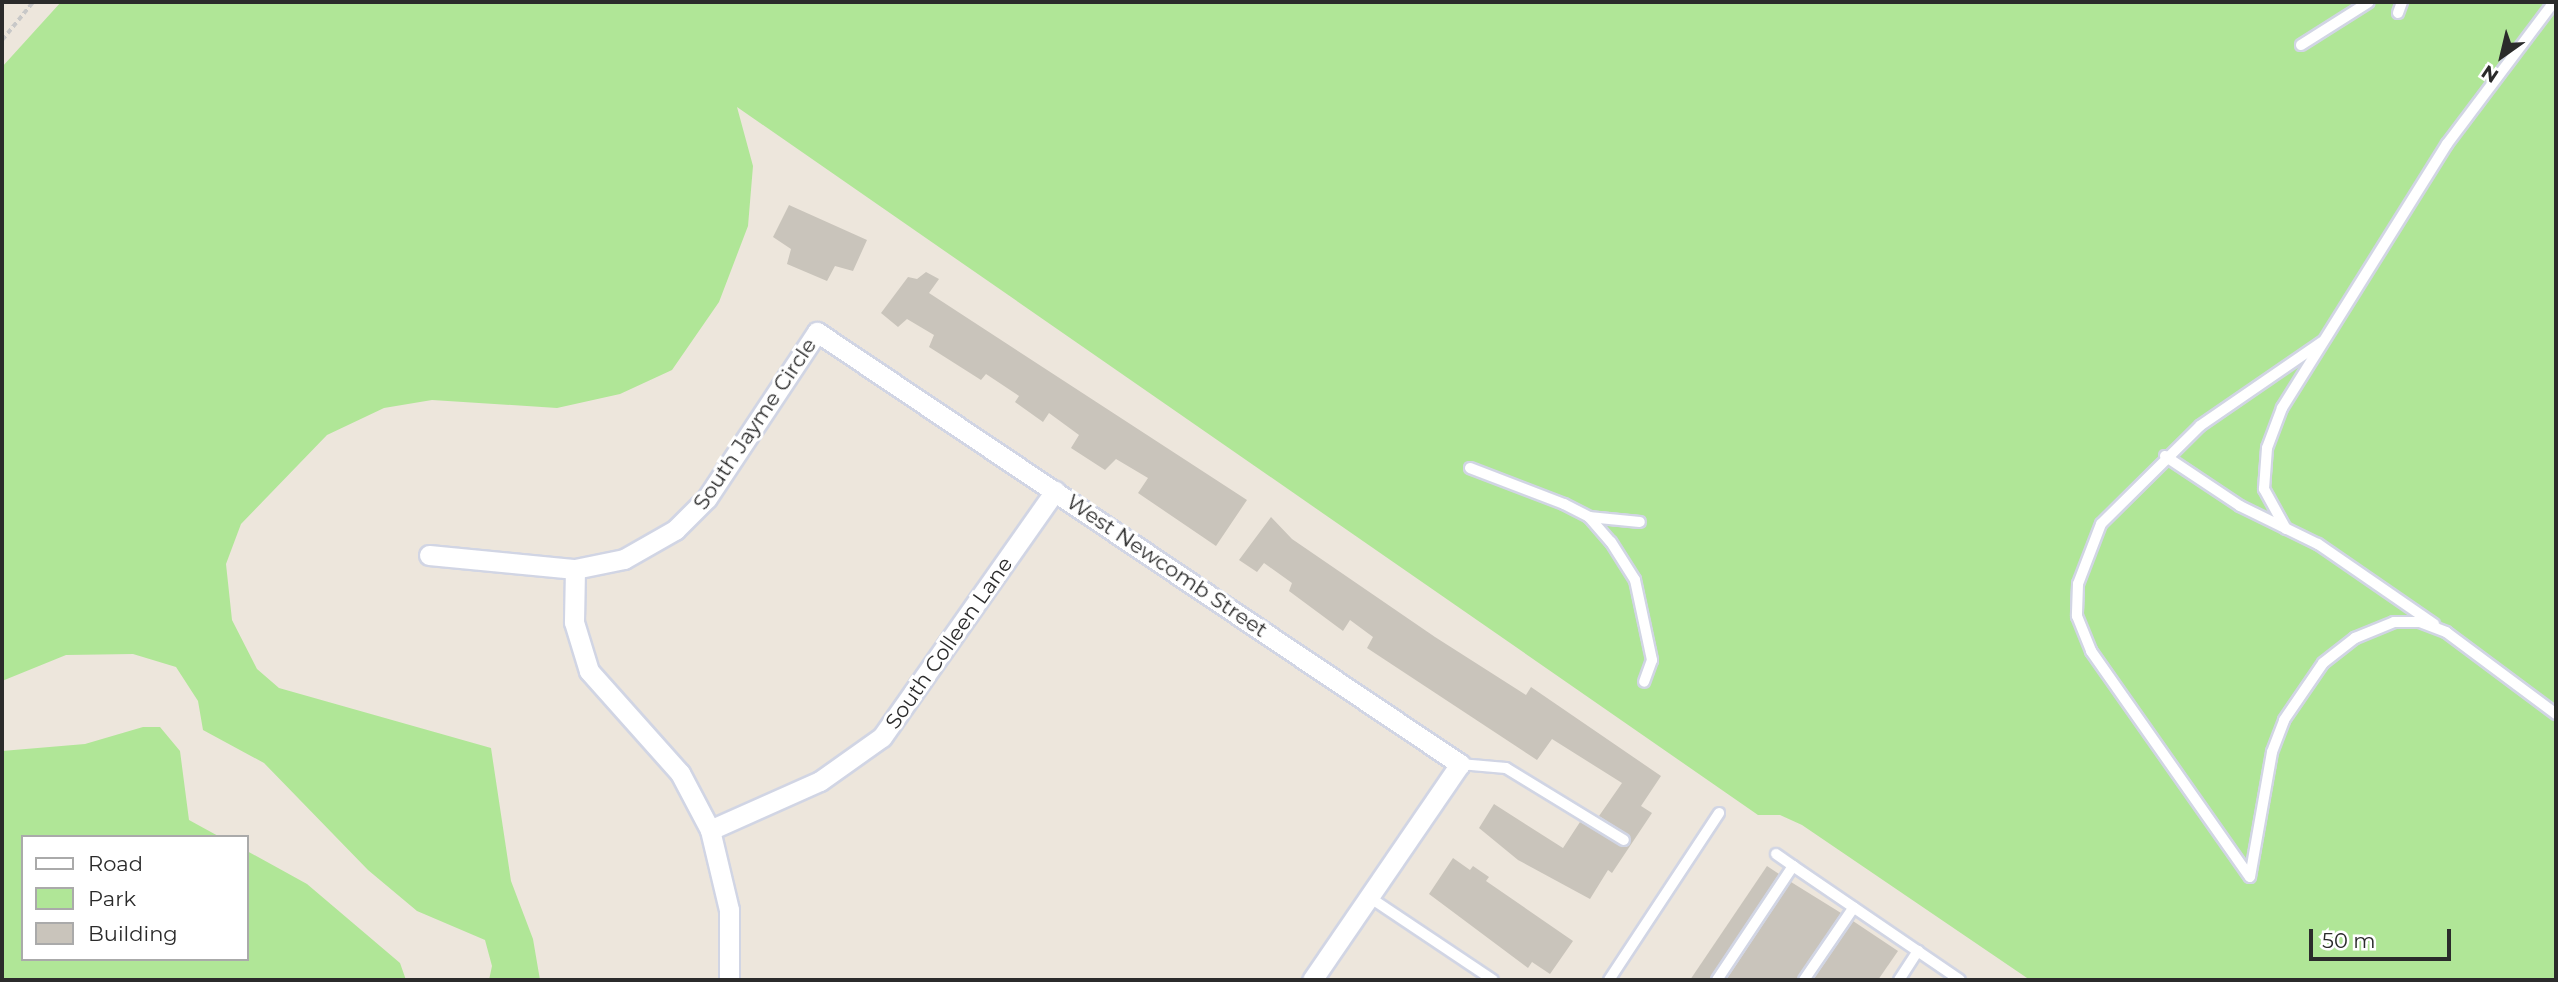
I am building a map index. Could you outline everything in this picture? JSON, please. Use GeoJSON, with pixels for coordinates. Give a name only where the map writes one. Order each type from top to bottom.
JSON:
{"type":"FeatureCollection","features":[{"type":"Feature","properties":{"kind":"street","name":"South Jayme Circle"},"geometry":{"type":"LineString","coordinates":[[429,555],[575,569],[624,559],[693,516],[817,332],[874,370]]}},
{"type":"Feature","properties":{"kind":"street","name":"West Newcomb Street"},"geometry":{"type":"LineString","coordinates":[[874,370],[1460,764]]}},
{"type":"Feature","properties":{"kind":"street","name":"South Colleen Lane"},"geometry":{"type":"LineString","coordinates":[[710,830],[820,781],[882,737],[1055,491]]}},
{"type":"Feature","properties":{"kind":"street"},"geometry":{"type":"LineString","coordinates":[[575,569],[574,622],[589,671],[680,773],[710,830],[729,910],[729,980]]}},
{"type":"Feature","properties":{"kind":"street"},"geometry":{"type":"LineString","coordinates":[[1312,980],[1460,764]]}},
{"type":"Feature","properties":{"kind":"lane"},"geometry":{"type":"LineString","coordinates":[[2301,45],[2369,2]]}},
{"type":"Feature","properties":{"kind":"lane"},"geometry":{"type":"LineString","coordinates":[[2398,13],[2402,2]]}},
{"type":"Feature","properties":{"kind":"lane"},"geometry":{"type":"LineString","coordinates":[[2286,528],[2264,489],[2267,449],[2282,408],[2447,144],[2554,2]]}},
{"type":"Feature","properties":{"kind":"lane"},"geometry":{"type":"LineString","coordinates":[[2322,342],[2200,426],[2165,456],[2101,524],[2078,584],[2077,616],[2091,651],[2249,877],[2272,752],[2302,689],[2355,638],[2384,626],[2420,622],[2446,632]]}},
{"type":"Feature","properties":{"kind":"lane"},"geometry":{"type":"LineString","coordinates":[[2165,456],[2240,506],[2286,528],[2446,632],[2556,714]]}},
{"type":"Feature","properties":{"kind":"lane"},"geometry":{"type":"LineString","coordinates":[[1470,468],[1589,517],[1640,522]]}},
{"type":"Feature","properties":{"kind":"lane"},"geometry":{"type":"LineString","coordinates":[[1589,517],[1634,580],[1652,660],[1644,682]]}},
{"type":"Feature","properties":{"kind":"lane"},"geometry":{"type":"LineString","coordinates":[[2535,696],[2556,706]]}},
{"type":"Feature","properties":{"kind":"lane"},"geometry":{"type":"LineString","coordinates":[[1460,764],[1506,768],[1624,839]]}},
{"type":"Feature","properties":{"kind":"lane"},"geometry":{"type":"LineString","coordinates":[[1609,980],[1720,813]]}},
{"type":"Feature","properties":{"kind":"lane"},"geometry":{"type":"LineString","coordinates":[[1776,854],[1960,980]]}},
{"type":"Feature","properties":{"kind":"lane"},"geometry":{"type":"LineString","coordinates":[[1717,980],[1793,866]]}},
{"type":"Feature","properties":{"kind":"lane"},"geometry":{"type":"LineString","coordinates":[[1369,897],[1493,980]]}},
{"type":"Feature","properties":{"kind":"lane"},"geometry":{"type":"LineString","coordinates":[[1804,980],[1854,908]]}},
{"type":"Feature","properties":{"kind":"lane"},"geometry":{"type":"LineString","coordinates":[[1899,980],[1918,951]]}},
{"type":"Feature","properties":{"kind":"path"},"geometry":{"type":"LineString","coordinates":[[2,40],[33,2]]}},
{"type":"Feature","properties":{"kind":"green space"},"geometry":{"type":"Polygon","coordinates":[[[61,2],[2556,2],[2556,980],[2030,980],[1802,825],[1780,815],[1758,815],[737,107],[753,166],[748,226],[719,302],[672,370],[620,394],[557,408],[432,400],[384,408],[327,435],[241,524],[226,564],[232,620],[257,669],[279,688],[491,748],[511,881],[533,939],[540,980],[489,980],[492,966],[485,940],[417,911],[368,870],[264,763],[203,730],[198,701],[176,667],[133,654],[66,655],[2,681],[2,67],[61,2]]]}},
{"type":"Feature","properties":{"kind":"green space"},"geometry":{"type":"Polygon","coordinates":[[[143,727],[160,727],[180,751],[189,820],[216,835],[21,835],[21,961],[248,961],[248,852],[307,884],[400,963],[406,980],[2,980],[2,751],[85,744],[143,727]]]}},
{"type":"Feature","properties":{"kind":"building"},"geometry":{"type":"Polygon","coordinates":[[[789,205],[867,240],[853,271],[835,266],[827,281],[787,264],[791,249],[773,237],[789,205]]]}},
{"type":"Feature","properties":{"kind":"building"},"geometry":{"type":"Polygon","coordinates":[[[926,272],[939,279],[929,293],[1247,500],[1216,546],[1138,493],[1148,478],[1116,459],[1105,470],[1071,448],[1079,435],[1049,413],[1043,422],[1015,402],[1019,396],[986,374],[981,380],[929,347],[934,335],[907,319],[898,327],[881,313],[908,277],[917,279],[926,272]]]}},
{"type":"Feature","properties":{"kind":"building"},"geometry":{"type":"Polygon","coordinates":[[[1271,517],[1292,539],[1435,637],[1526,695],[1531,687],[1661,776],[1641,806],[1652,813],[1612,873],[1608,870],[1590,899],[1518,860],[1479,828],[1494,804],[1563,848],[1580,822],[1627,847],[1630,836],[1599,816],[1622,783],[1552,739],[1537,760],[1367,648],[1373,637],[1350,620],[1343,631],[1289,591],[1292,583],[1264,563],[1257,572],[1239,560],[1271,517]]]}},
{"type":"Feature","properties":{"kind":"building"},"geometry":{"type":"Polygon","coordinates":[[[1453,858],[1470,870],[1473,866],[1489,877],[1486,881],[1573,941],[1550,974],[1532,962],[1528,968],[1429,894],[1453,858]]]}},
{"type":"Feature","properties":{"kind":"building"},"geometry":{"type":"Polygon","coordinates":[[[1767,866],[1779,874],[1710,980],[1690,980],[1767,866]]]}},
{"type":"Feature","properties":{"kind":"building"},"geometry":{"type":"Polygon","coordinates":[[[1791,882],[1841,913],[1797,980],[1726,980],[1791,882]]]}},
{"type":"Feature","properties":{"kind":"building"},"geometry":{"type":"Polygon","coordinates":[[[1853,921],[1898,951],[1878,980],[1813,980],[1853,921]]]}}]}
